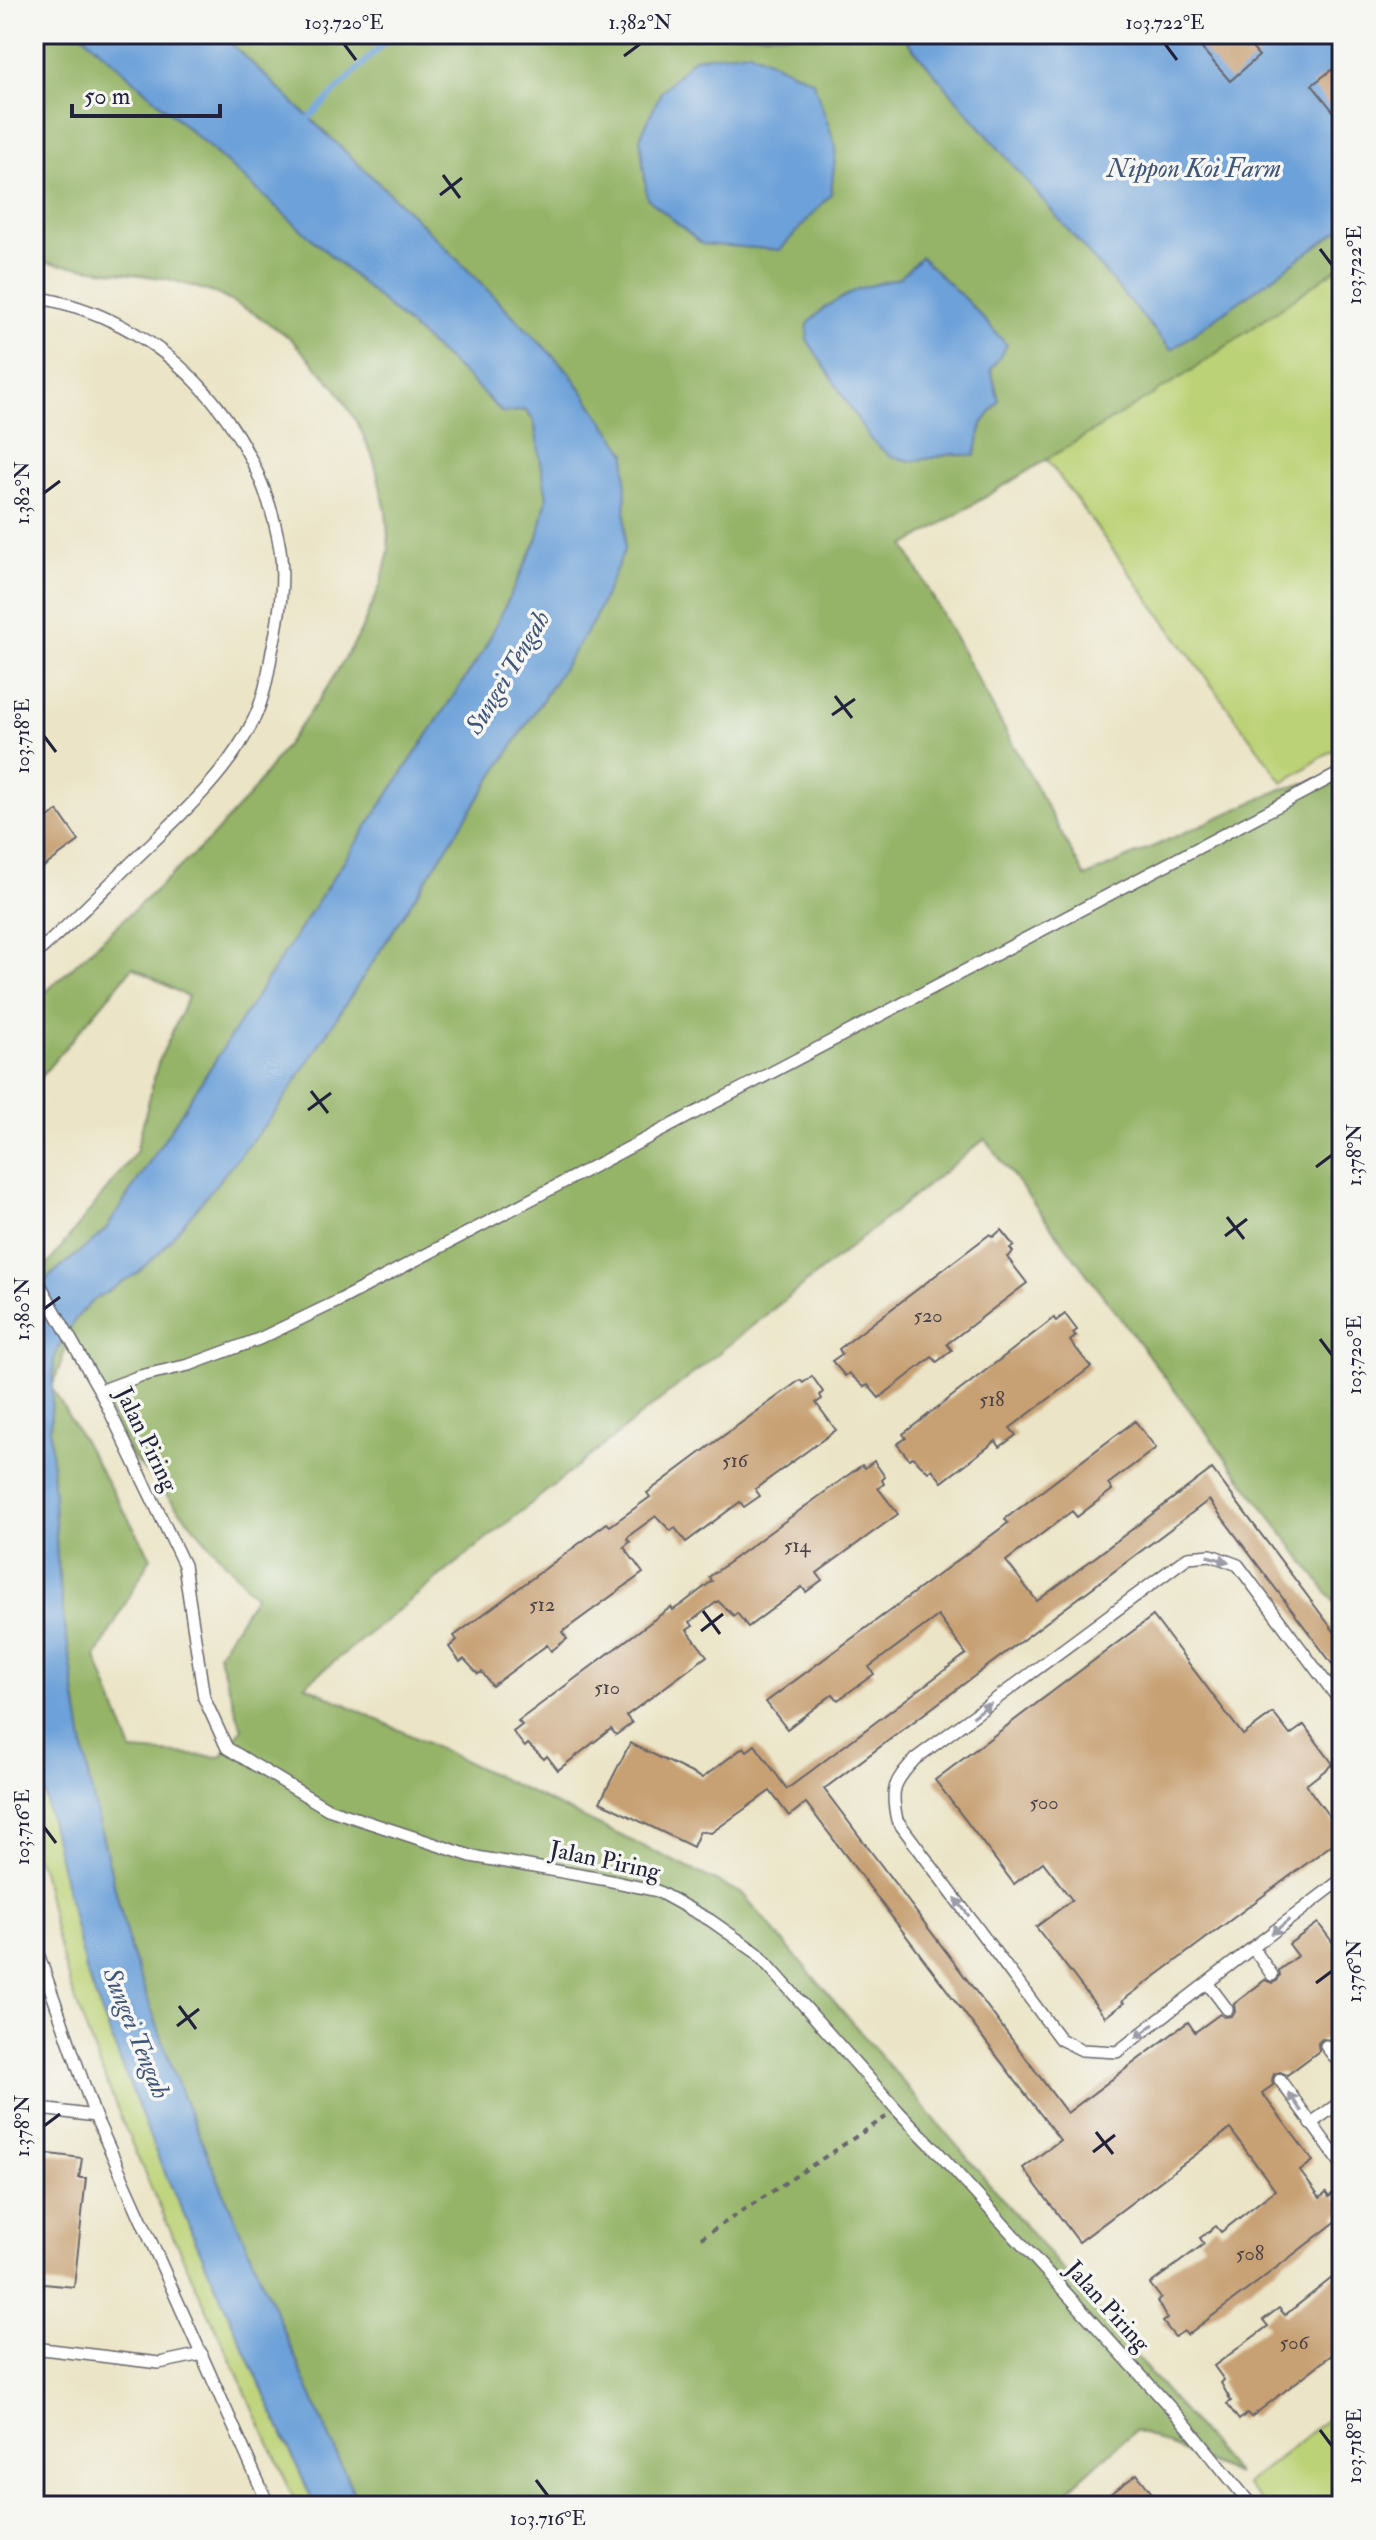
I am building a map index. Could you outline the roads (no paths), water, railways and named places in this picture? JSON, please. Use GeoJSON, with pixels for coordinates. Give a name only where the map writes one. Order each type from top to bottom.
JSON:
{"type":"FeatureCollection","features":[{"type":"Feature","properties":{"kind":"lane"},"geometry":{"type":"LineString","coordinates":[[34,297],[83,308],[142,336],[172,358],[192,378],[215,404],[252,459],[264,486],[280,552],[276,632],[265,690],[253,721],[229,761],[198,797],[34,955]]}},
{"type":"Feature","properties":{"kind":"lane"},"geometry":{"type":"LineString","coordinates":[[100,1391],[140,1376],[217,1355],[259,1339],[338,1301],[1342,772]]}},
{"type":"Feature","properties":{"kind":"lane","name":"Jalan Piring"},"geometry":{"type":"LineString","coordinates":[[36,1277],[100,1391],[184,1565],[204,1698],[227,1748],[328,1809],[471,1856],[657,1891],[710,1920],[757,1953],[1187,2426],[1252,2506]]}},
{"type":"Feature","properties":{"kind":"lane"},"geometry":{"type":"LineString","coordinates":[[1342,1704],[1238,1565],[1211,1555],[1188,1557],[915,1759],[897,1778],[892,1799],[897,1820],[1060,2039],[1082,2050],[1117,2052],[1342,1879]]}},
{"type":"Feature","properties":{"kind":"lane"},"geometry":{"type":"LineString","coordinates":[[34,1942],[95,2116],[269,2506]]}},
{"type":"Feature","properties":{"kind":"lane"},"geometry":{"type":"LineString","coordinates":[[1253,1948],[1272,1975]]}},
{"type":"Feature","properties":{"kind":"lane"},"geometry":{"type":"LineString","coordinates":[[1208,1984],[1227,2009]]}},
{"type":"Feature","properties":{"kind":"lane"},"geometry":{"type":"LineString","coordinates":[[1326,2046],[1342,2067]]}},
{"type":"Feature","properties":{"kind":"lane"},"geometry":{"type":"LineString","coordinates":[[1280,2080],[1342,2165]]}},
{"type":"Feature","properties":{"kind":"lane"},"geometry":{"type":"LineString","coordinates":[[1310,2124],[1342,2101]]}},
{"type":"Feature","properties":{"kind":"lane"},"geometry":{"type":"LineString","coordinates":[[34,2108],[95,2116]]}},
{"type":"Feature","properties":{"kind":"lane"},"geometry":{"type":"LineString","coordinates":[[34,2348],[159,2363],[202,2354]]}},
{"type":"Feature","properties":{"kind":"water","name":"Sungei Tengah"},"geometry":{"type":"Polygon","coordinates":[[[82,34],[221,34],[428,230],[569,372],[626,453],[625,549],[594,620],[277,1110],[161,1251],[137,1273],[92,1301],[76,1318],[54,1360],[50,1431],[63,1614],[89,1782],[130,1949],[183,2098],[359,2506],[315,2506],[157,2155],[87,1975],[47,1807],[34,1735],[34,1291],[107,1228],[484,650],[538,538],[547,497],[534,421],[526,410],[503,413],[467,377],[82,34]]]}},
{"type":"Feature","properties":{"kind":"water","name":"Nippon Koi Farm"},"geometry":{"type":"Polygon","coordinates":[[[901,34],[1333,34],[1342,39],[1342,228],[1171,350],[901,34]]]}},
{"type":"Feature","properties":{"kind":"water"},"geometry":{"type":"Polygon","coordinates":[[[749,51],[813,81],[836,147],[831,194],[780,250],[702,244],[647,198],[640,138],[661,92],[694,58],[749,51]]]}},
{"type":"Feature","properties":{"kind":"water"},"geometry":{"type":"Polygon","coordinates":[[[921,257],[1007,345],[991,370],[999,401],[982,424],[975,456],[954,454],[912,461],[890,456],[870,439],[807,339],[808,324],[824,308],[858,289],[899,278],[921,257]]]}},
{"type":"Feature","properties":{"kind":"waterway"},"geometry":{"type":"LineString","coordinates":[[305,122],[393,34]]}}]}
